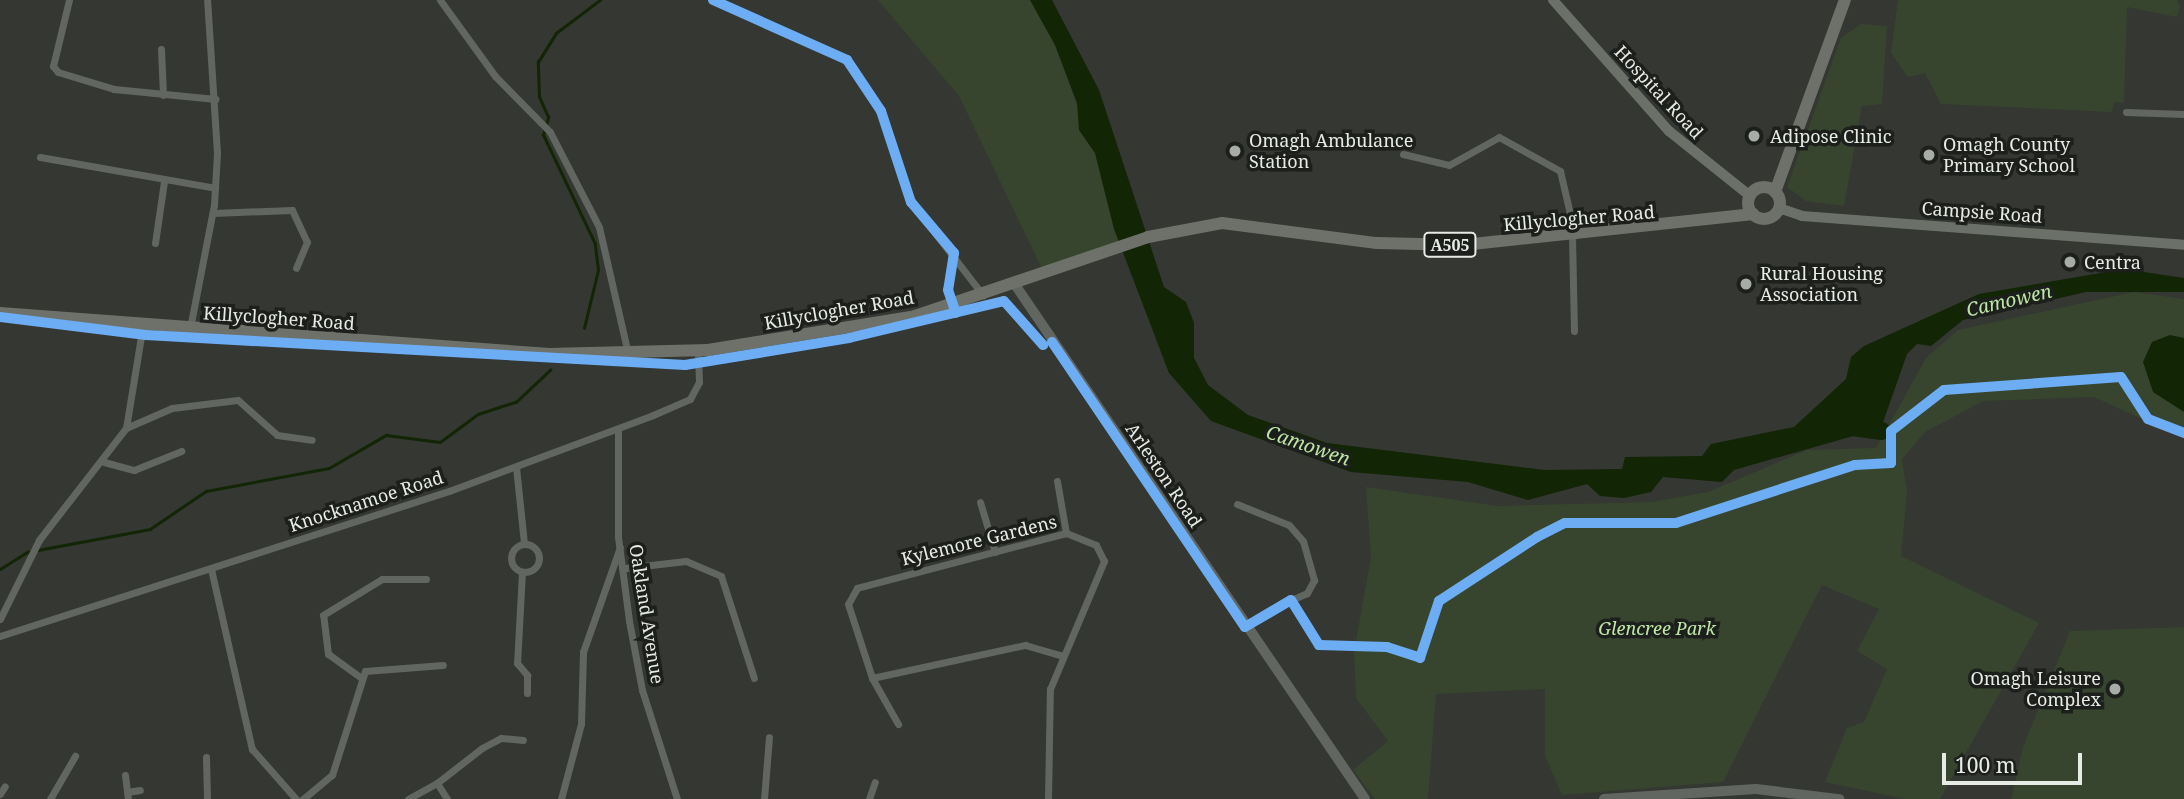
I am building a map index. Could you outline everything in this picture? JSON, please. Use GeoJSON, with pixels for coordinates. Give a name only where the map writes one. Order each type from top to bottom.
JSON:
{"type":"FeatureCollection","features":[{"type":"Feature","properties":{"kind":"highway"},"geometry":{"type":"LineString","coordinates":[[1779,208],[1775,191],[1845,0]]}},
{"type":"Feature","properties":{"kind":"highway"},"geometry":{"type":"LineString","coordinates":[[1753,214],[1750,196],[1763,187],[1775,191]]}},
{"type":"Feature","properties":{"kind":"highway","name":"A505"},"geometry":{"type":"LineString","coordinates":[[1753,214],[1766,218],[1779,208]]}},
{"type":"Feature","properties":{"kind":"highway","name":"Killyclogher Road"},"geometry":{"type":"LineString","coordinates":[[0,313],[190,329],[628,354],[698,351],[884,322],[1016,286],[1148,237],[1238,222],[1420,245],[1573,236],[1753,214]]}},
{"type":"Feature","properties":{"kind":"main road","name":"Hospital Road"},"geometry":{"type":"LineString","coordinates":[[1553,0],[1669,131],[1750,196]]}},
{"type":"Feature","properties":{"kind":"main road","name":"Campsie Road"},"geometry":{"type":"LineString","coordinates":[[1779,208],[1826,218],[2184,245]]}},
{"type":"Feature","properties":{"kind":"street"},"geometry":{"type":"LineString","coordinates":[[69,0],[53,66],[58,72],[163,95],[216,99]]}},
{"type":"Feature","properties":{"kind":"street"},"geometry":{"type":"LineString","coordinates":[[190,329],[213,213],[215,188],[216,99],[207,0]]}},
{"type":"Feature","properties":{"kind":"street"},"geometry":{"type":"LineString","coordinates":[[440,0],[495,76],[539,115],[550,132],[599,227],[628,354]]}},
{"type":"Feature","properties":{"kind":"street"},"geometry":{"type":"LineString","coordinates":[[713,0],[847,60],[881,111],[911,202],[983,295]]}},
{"type":"Feature","properties":{"kind":"street"},"geometry":{"type":"LineString","coordinates":[[161,49],[163,95]]}},
{"type":"Feature","properties":{"kind":"street"},"geometry":{"type":"LineString","coordinates":[[2126,112],[2184,114]]}},
{"type":"Feature","properties":{"kind":"street"},"geometry":{"type":"LineString","coordinates":[[1403,154],[1449,165],[1499,137],[1560,171],[1573,236],[1574,331]]}},
{"type":"Feature","properties":{"kind":"street"},"geometry":{"type":"LineString","coordinates":[[40,157],[215,188]]}},
{"type":"Feature","properties":{"kind":"street"},"geometry":{"type":"LineString","coordinates":[[155,243],[164,181]]}},
{"type":"Feature","properties":{"kind":"street"},"geometry":{"type":"LineString","coordinates":[[213,213],[292,210],[307,242],[296,268]]}},
{"type":"Feature","properties":{"kind":"street","name":"Arleston Road"},"geometry":{"type":"LineString","coordinates":[[1016,286],[1245,627],[1365,799]]}},
{"type":"Feature","properties":{"kind":"street"},"geometry":{"type":"LineString","coordinates":[[0,619],[37,545],[104,462],[126,428],[143,324]]}},
{"type":"Feature","properties":{"kind":"street","name":"Knocknamoe Road"},"geometry":{"type":"LineString","coordinates":[[0,636],[516,467],[618,429],[690,399],[699,382],[698,351]]}},
{"type":"Feature","properties":{"kind":"street"},"geometry":{"type":"LineString","coordinates":[[126,428],[172,408],[238,400],[277,435],[312,440]]}},
{"type":"Feature","properties":{"kind":"street","name":"Oakland Avenue"},"geometry":{"type":"LineString","coordinates":[[618,429],[620,547],[642,691],[677,799]]}},
{"type":"Feature","properties":{"kind":"street"},"geometry":{"type":"LineString","coordinates":[[104,462],[134,470],[181,451]]}},
{"type":"Feature","properties":{"kind":"street"},"geometry":{"type":"LineString","coordinates":[[516,467],[524,544],[511,560],[522,572],[517,663],[527,675],[527,693]]}},
{"type":"Feature","properties":{"kind":"street"},"geometry":{"type":"LineString","coordinates":[[1057,481],[1066,533]]}},
{"type":"Feature","properties":{"kind":"street"},"geometry":{"type":"LineString","coordinates":[[980,502],[995,552]]}},
{"type":"Feature","properties":{"kind":"street"},"geometry":{"type":"LineString","coordinates":[[1237,504],[1289,525],[1303,541],[1314,580],[1307,593],[1245,627]]}},
{"type":"Feature","properties":{"kind":"street","name":"Kylemore Gardens"},"geometry":{"type":"LineString","coordinates":[[898,724],[872,678],[848,604],[857,588],[1066,533],[1096,545],[1104,561],[1050,690],[1048,799]]}},
{"type":"Feature","properties":{"kind":"street"},"geometry":{"type":"LineString","coordinates":[[522,572],[535,568],[540,555],[524,544]]}},
{"type":"Feature","properties":{"kind":"street"},"geometry":{"type":"LineString","coordinates":[[561,799],[581,724],[583,652],[620,547]]}},
{"type":"Feature","properties":{"kind":"street"},"geometry":{"type":"LineString","coordinates":[[625,568],[686,561],[721,576],[754,678]]}},
{"type":"Feature","properties":{"kind":"street"},"geometry":{"type":"LineString","coordinates":[[211,569],[252,749],[296,799]]}},
{"type":"Feature","properties":{"kind":"street"},"geometry":{"type":"LineString","coordinates":[[360,677],[328,654],[323,615],[382,579],[426,579]]}},
{"type":"Feature","properties":{"kind":"street"},"geometry":{"type":"LineString","coordinates":[[1291,600],[1319,645],[1360,646]]}},
{"type":"Feature","properties":{"kind":"street"},"geometry":{"type":"LineString","coordinates":[[872,678],[1025,645],[1063,656]]}},
{"type":"Feature","properties":{"kind":"street"},"geometry":{"type":"LineString","coordinates":[[303,799],[332,775],[360,677],[376,667],[443,665]]}},
{"type":"Feature","properties":{"kind":"street"},"geometry":{"type":"LineString","coordinates":[[764,799],[769,737]]}},
{"type":"Feature","properties":{"kind":"street"},"geometry":{"type":"LineString","coordinates":[[408,799],[437,783],[482,748],[501,738],[523,740]]}},
{"type":"Feature","properties":{"kind":"street"},"geometry":{"type":"LineString","coordinates":[[50,799],[75,756]]}},
{"type":"Feature","properties":{"kind":"street"},"geometry":{"type":"LineString","coordinates":[[206,757],[207,799]]}},
{"type":"Feature","properties":{"kind":"street"},"geometry":{"type":"LineString","coordinates":[[125,775],[127,796],[140,790]]}},
{"type":"Feature","properties":{"kind":"street"},"geometry":{"type":"LineString","coordinates":[[869,799],[875,782]]}},
{"type":"Feature","properties":{"kind":"street"},"geometry":{"type":"LineString","coordinates":[[437,783],[447,799]]}},
{"type":"Feature","properties":{"kind":"street"},"geometry":{"type":"LineString","coordinates":[[0,794],[5,786]]}},
{"type":"Feature","properties":{"kind":"street"},"geometry":{"type":"LineString","coordinates":[[1604,799],[1756,789],[1839,799]]}},
{"type":"Feature","properties":{"kind":"green space"},"geometry":{"type":"Polygon","coordinates":[[[878,0],[1030,0],[1055,45],[1080,113],[1079,130],[1095,153],[1119,245],[1045,275],[959,96],[878,0]]]}},
{"type":"Feature","properties":{"kind":"green space"},"geometry":{"type":"Polygon","coordinates":[[[1898,0],[2177,0],[2180,7],[2177,17],[2127,7],[2124,103],[2114,102],[2112,112],[1941,104],[1925,73],[1908,77],[1891,53],[1898,0]]]}},
{"type":"Feature","properties":{"kind":"green space"},"geometry":{"type":"Polygon","coordinates":[[[1861,24],[1887,26],[1882,104],[1862,106],[1844,206],[1806,201],[1787,187],[1841,38],[1861,24]]]}},
{"type":"Feature","properties":{"kind":"green space","name":"Glencree Park"},"geometry":{"type":"Polygon","coordinates":[[[2134,292],[2184,299],[2184,438],[2094,397],[1983,401],[1925,432],[1902,459],[1907,492],[1901,556],[2039,623],[1940,799],[1905,799],[1825,782],[1847,728],[1864,722],[1887,669],[1857,651],[1879,609],[1822,585],[1723,782],[1562,795],[1545,756],[1545,689],[1436,694],[1428,799],[1375,799],[1353,770],[1388,741],[1356,698],[1354,652],[1371,557],[1366,487],[1498,506],[1651,502],[1708,492],[1807,450],[1876,448],[1926,358],[1958,330],[2134,292]]]}},
{"type":"Feature","properties":{"kind":"green space","name":"Omagh Leisure Complex"},"geometry":{"type":"Polygon","coordinates":[[[2184,627],[2184,799],[2011,799],[2023,747],[2070,631],[2184,627]]]}},
{"type":"Feature","properties":{"kind":"water","name":"Camowen"},"geometry":{"type":"Polygon","coordinates":[[[1030,0],[1052,0],[1099,90],[1164,287],[1186,302],[1194,323],[1194,358],[1208,385],[1248,415],[1327,443],[1545,470],[1622,469],[1625,457],[1702,456],[1711,444],[1794,427],[1846,379],[1851,357],[1864,346],[1979,294],[2124,269],[2184,278],[2184,292],[2086,292],[1963,320],[1931,346],[1917,344],[1907,354],[1881,428],[1734,470],[1722,482],[1663,477],[1651,492],[1624,498],[1600,496],[1587,484],[1528,500],[1468,482],[1351,472],[1211,421],[1169,373],[1114,229],[1095,153],[1079,130],[1077,103],[1055,45],[1030,0]]]}},
{"type":"Feature","properties":{"kind":"water"},"geometry":{"type":"Polygon","coordinates":[[[2170,335],[2184,338],[2184,412],[2153,392],[2143,362],[2152,342],[2170,335]]]}},
{"type":"Feature","properties":{"kind":"waterway"},"geometry":{"type":"LineString","coordinates":[[584,328],[598,270],[595,244],[543,135],[548,117],[539,97],[538,62],[556,33],[600,0]]}},
{"type":"Feature","properties":{"kind":"waterway"},"geometry":{"type":"LineString","coordinates":[[0,569],[27,552],[150,529],[206,491],[329,468],[386,435],[440,442],[478,414],[516,402],[550,370]]}},
{"type":"Feature","properties":{"kind":"waterway"},"geometry":{"type":"LineString","coordinates":[[1853,427],[1882,431]]}},
{"type":"Feature","properties":{"kind":"cycle path"},"geometry":{"type":"LineString","coordinates":[[713,0],[847,60],[881,111],[911,202],[954,253],[948,290],[956,313]]}},
{"type":"Feature","properties":{"kind":"cycle path"},"geometry":{"type":"LineString","coordinates":[[0,317],[146,335],[685,365],[849,338],[1004,301],[1043,345]]}},
{"type":"Feature","properties":{"kind":"cycle path"},"geometry":{"type":"LineString","coordinates":[[1052,342],[1245,627],[1291,600],[1319,645],[1387,647],[1420,658],[1439,601],[1537,537],[1565,523],[1676,523],[1855,465],[1891,463],[1891,431],[1944,390],[2121,377],[2148,419],[2184,433]]}},
{"type":"Feature","properties":{"kind":"place","name":"Adipose Clinic"},"geometry":{"type":"Point","coordinates":[1754,136]}},
{"type":"Feature","properties":{"kind":"place","name":"Omagh Ambulance Station"},"geometry":{"type":"Point","coordinates":[1235,151]}},
{"type":"Feature","properties":{"kind":"place","name":"Omagh County Primary School"},"geometry":{"type":"Point","coordinates":[1929,155]}},
{"type":"Feature","properties":{"kind":"place","name":"Centra"},"geometry":{"type":"Point","coordinates":[2070,262]}},
{"type":"Feature","properties":{"kind":"place","name":"Rural Housing Association"},"geometry":{"type":"Point","coordinates":[1746,284]}},
{"type":"Feature","properties":{"kind":"place","name":"Omagh Leisure Complex"},"geometry":{"type":"Point","coordinates":[2115,689]}}]}
